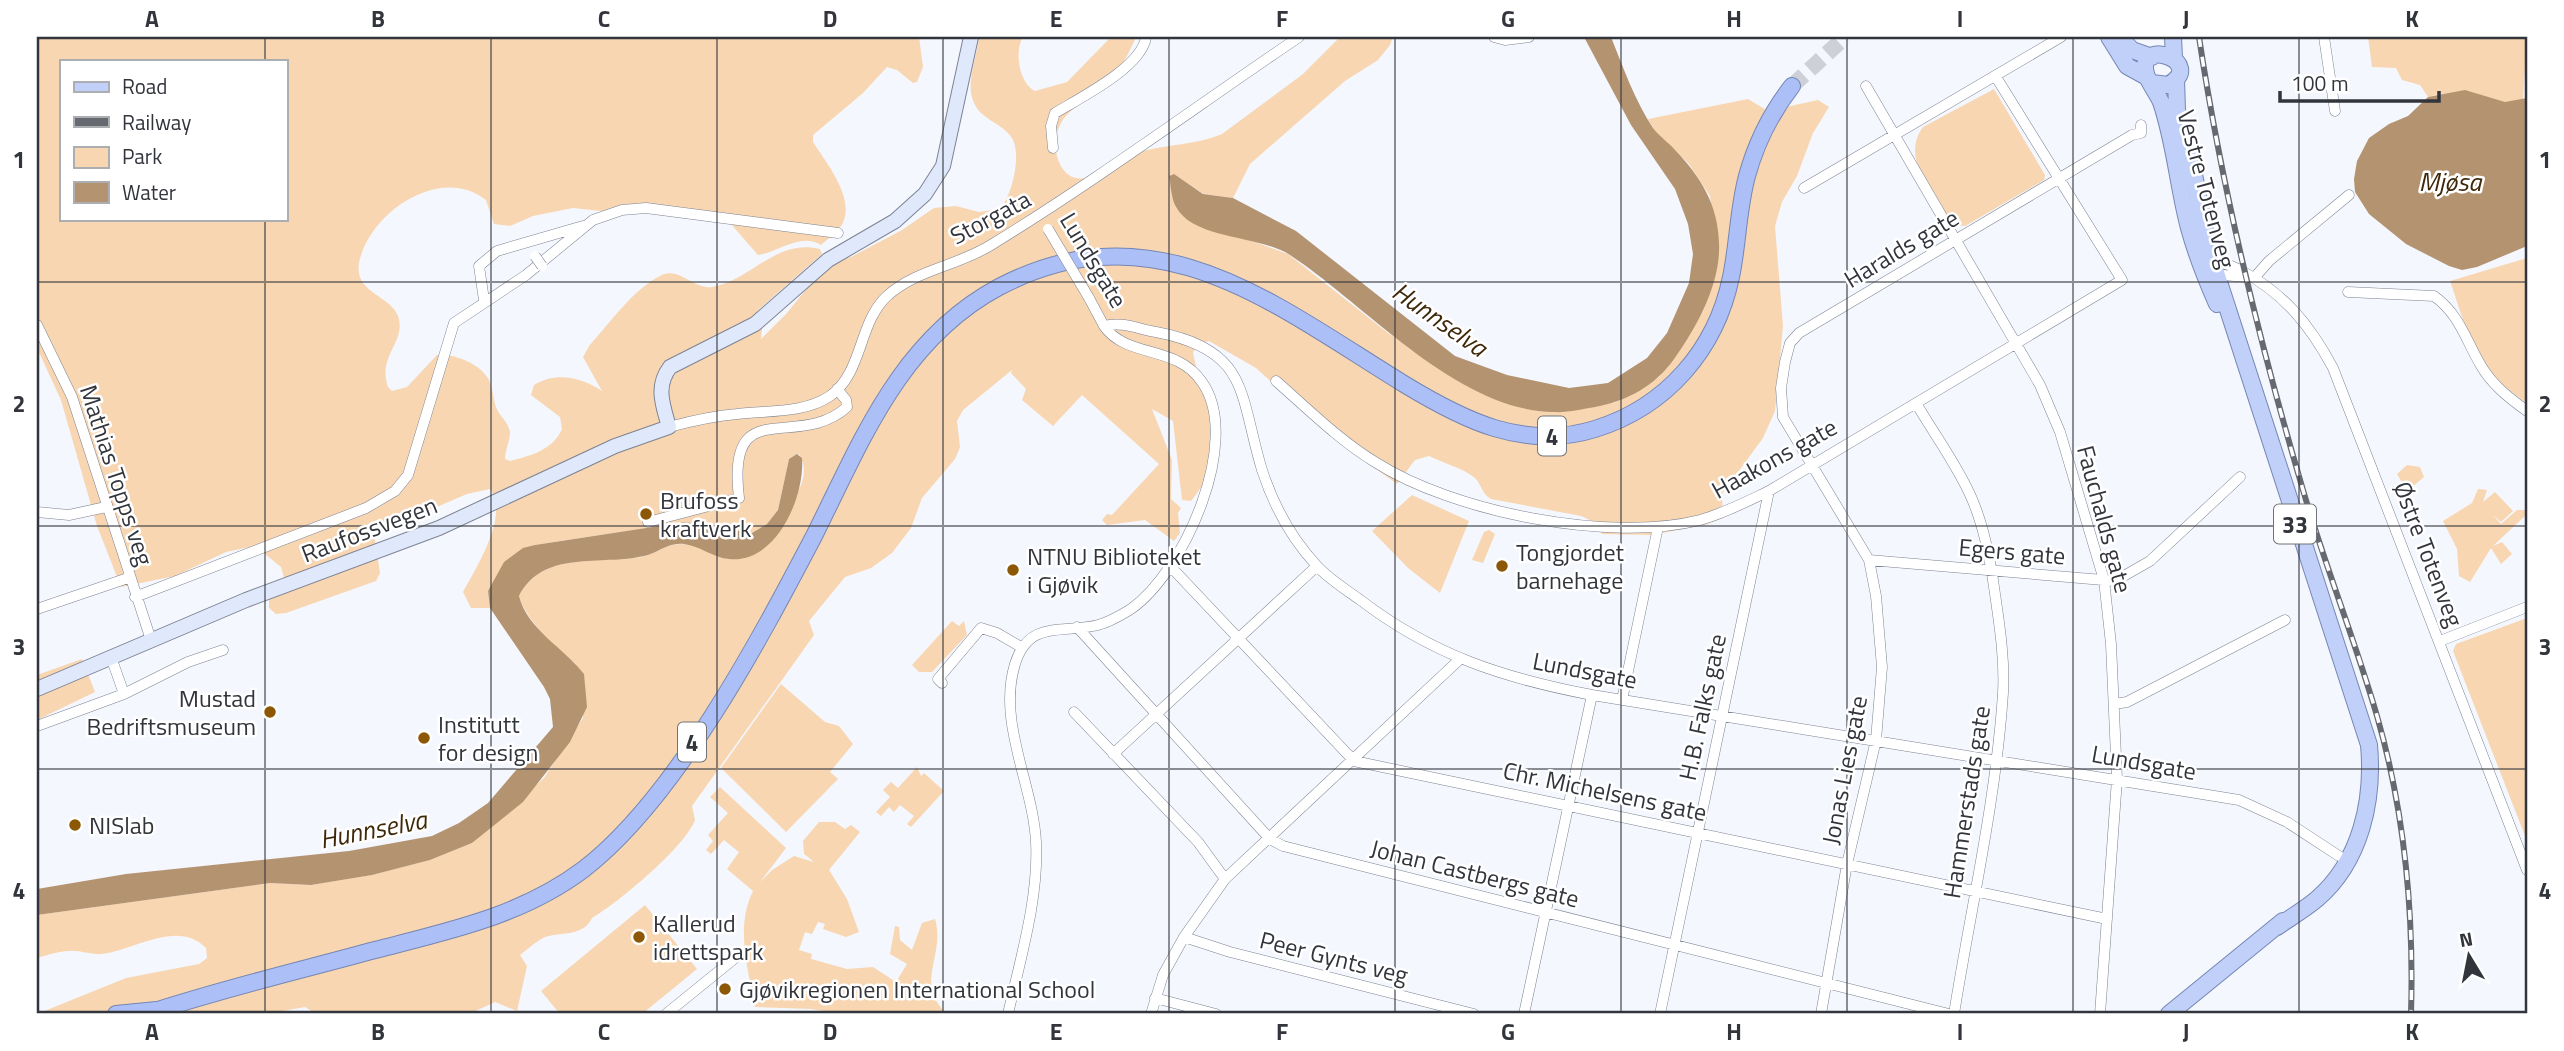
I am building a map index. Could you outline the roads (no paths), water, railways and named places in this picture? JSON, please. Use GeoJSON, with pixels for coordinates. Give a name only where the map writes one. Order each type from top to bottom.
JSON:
{"type":"FeatureCollection","features":[{"type":"Feature","properties":{"kind":"highway","name":"4"},"geometry":{"type":"LineString","coordinates":[[153,1012],[494,917],[553,890],[601,855],[653,798],[737,674],[786,589],[874,414],[898,375],[934,333],[993,291],[1031,273],[1084,260],[1129,257],[1180,264],[1249,289],[1435,403],[1475,424],[1528,436],[1586,432],[1625,418],[1649,404],[1684,373],[1702,349],[1726,296],[1744,188],[1752,161],[1766,126],[1792,86]]}},
{"type":"Feature","properties":{"kind":"highway"},"geometry":{"type":"LineString","coordinates":[[116,1014],[153,1012]]}},
{"type":"Feature","properties":{"kind":"main road"},"geometry":{"type":"LineString","coordinates":[[669,427],[660,391],[663,378],[670,367],[755,324],[843,250],[905,214],[925,194],[939,175],[950,142],[971,37]]}},
{"type":"Feature","properties":{"kind":"main road","name":"33"},"geometry":{"type":"LineString","coordinates":[[2109,37],[2127,66],[2150,80]]}},
{"type":"Feature","properties":{"kind":"main road"},"geometry":{"type":"LineString","coordinates":[[2120,37],[2132,50],[2153,56],[2165,54],[2174,58]]}},
{"type":"Feature","properties":{"kind":"main road"},"geometry":{"type":"LineString","coordinates":[[2158,37],[2153,56],[2146,66],[2150,80],[2162,86],[2176,79]]}},
{"type":"Feature","properties":{"kind":"main road","name":"33"},"geometry":{"type":"LineString","coordinates":[[2173,37],[2174,58],[2178,68],[2176,79]]}},
{"type":"Feature","properties":{"kind":"main road","name":"Vestre Totenveg"},"geometry":{"type":"LineString","coordinates":[[2176,79],[2177,110],[2208,269]]}},
{"type":"Feature","properties":{"kind":"main road","name":"Vestre Totenveg"},"geometry":{"type":"LineString","coordinates":[[2150,80],[2167,121],[2189,229],[2208,269],[2236,343],[2354,706],[2362,763],[2361,794],[2350,834],[2339,856],[2277,927]]}},
{"type":"Feature","properties":{"kind":"main road","name":"Raufossvegen"},"geometry":{"type":"LineString","coordinates":[[37,689],[246,600],[439,528],[615,446],[669,427]]}},
{"type":"Feature","properties":{"kind":"main road","name":"Vestre Totenveg"},"geometry":{"type":"LineString","coordinates":[[2169,1014],[2331,884],[2358,839],[2370,794],[2371,761],[2365,726],[2354,706]]}},
{"type":"Feature","properties":{"kind":"street"},"geometry":{"type":"LineString","coordinates":[[1053,148],[1051,126],[1055,113],[1100,86],[1142,54],[1146,37]]}},
{"type":"Feature","properties":{"kind":"street","name":"Storgata"},"geometry":{"type":"LineString","coordinates":[[837,389],[848,375],[871,317],[886,297],[914,277],[988,248],[1042,214],[1299,37]]}},
{"type":"Feature","properties":{"kind":"street"},"geometry":{"type":"LineString","coordinates":[[1494,37],[1506,40],[1529,37]]}},
{"type":"Feature","properties":{"kind":"street"},"geometry":{"type":"LineString","coordinates":[[1804,188],[2061,37]]}},
{"type":"Feature","properties":{"kind":"street"},"geometry":{"type":"LineString","coordinates":[[2324,37],[2335,111]]}},
{"type":"Feature","properties":{"kind":"street"},"geometry":{"type":"LineString","coordinates":[[1996,77],[2060,180]]}},
{"type":"Feature","properties":{"kind":"street","name":"Fauchalds gate"},"geometry":{"type":"LineString","coordinates":[[1866,86],[2018,343],[2060,432],[2104,580],[2115,704],[2118,779],[2100,1014]]}},
{"type":"Feature","properties":{"kind":"street","name":"Haralds gate"},"geometry":{"type":"LineString","coordinates":[[1811,463],[1783,417],[1781,388],[1790,342],[1799,333],[2132,135],[2141,133],[2141,125]]}},
{"type":"Feature","properties":{"kind":"street","name":"Haakons gate"},"geometry":{"type":"LineString","coordinates":[[1276,381],[1329,428],[1375,462],[1429,490],[1492,511],[1530,518],[1658,527],[1698,520],[1730,510],[1769,491],[1811,463],[2122,280],[2060,180]]}},
{"type":"Feature","properties":{"kind":"street"},"geometry":{"type":"LineString","coordinates":[[2208,269],[2254,278],[2269,261],[2349,195]]}},
{"type":"Feature","properties":{"kind":"street"},"geometry":{"type":"LineString","coordinates":[[135,597],[366,508],[395,491],[408,475],[454,323],[484,300],[526,275],[583,226],[602,215],[646,208],[838,233]]}},
{"type":"Feature","properties":{"kind":"street","name":"Lundsgate"},"geometry":{"type":"LineString","coordinates":[[1042,214],[1104,326],[1122,324],[1191,340],[1230,368],[1245,396],[1261,467],[1271,495],[1284,520],[1317,566],[1391,624],[1459,660],[1534,684],[1592,695],[1995,758],[2239,800],[2266,810],[2339,856]]}},
{"type":"Feature","properties":{"kind":"street"},"geometry":{"type":"LineString","coordinates":[[484,300],[479,266],[497,251],[583,226]]}},
{"type":"Feature","properties":{"kind":"street"},"geometry":{"type":"LineString","coordinates":[[525,242],[542,266]]}},
{"type":"Feature","properties":{"kind":"street","name":"Østre Totenveg"},"geometry":{"type":"LineString","coordinates":[[2208,269],[2226,264],[2276,291],[2297,312],[2333,368],[2527,870]]}},
{"type":"Feature","properties":{"kind":"street"},"geometry":{"type":"LineString","coordinates":[[2348,292],[2434,296],[2458,318],[2481,366],[2497,387],[2527,411]]}},
{"type":"Feature","properties":{"kind":"street","name":"Mathias Topps veg"},"geometry":{"type":"LineString","coordinates":[[37,325],[72,397],[128,578],[151,640]]}},
{"type":"Feature","properties":{"kind":"street"},"geometry":{"type":"LineString","coordinates":[[1008,1014],[1035,881],[1037,855],[1034,816],[1013,728],[1012,681],[1021,647],[1034,635],[1097,625],[1132,608],[1171,568],[1203,498],[1212,462],[1216,428],[1211,396],[1202,380],[1186,364],[1167,354],[1118,341],[1104,326]]}},
{"type":"Feature","properties":{"kind":"street"},"geometry":{"type":"LineString","coordinates":[[648,522],[739,499],[738,460],[744,442],[763,429],[811,425],[836,416],[847,407],[846,400],[837,389]]}},
{"type":"Feature","properties":{"kind":"street","name":"Raufossvegen"},"geometry":{"type":"LineString","coordinates":[[669,427],[718,416],[803,408],[837,389]]}},
{"type":"Feature","properties":{"kind":"street","name":"Hammerstads gate"},"geometry":{"type":"LineString","coordinates":[[1916,403],[1972,499],[1992,571],[2003,667],[1989,821],[1974,890],[1954,1014]]}},
{"type":"Feature","properties":{"kind":"street","name":"Jonas Lies gate"},"geometry":{"type":"LineString","coordinates":[[1811,463],[1869,560],[1876,596],[1882,667],[1876,740],[1847,864],[1821,1014]]}},
{"type":"Feature","properties":{"kind":"street","name":"Egers gate"},"geometry":{"type":"LineString","coordinates":[[1869,560],[2115,581],[2150,561],[2240,477]]}},
{"type":"Feature","properties":{"kind":"street","name":"H.B. Falks gate"},"geometry":{"type":"LineString","coordinates":[[1660,1014],[1769,491]]}},
{"type":"Feature","properties":{"kind":"street"},"geometry":{"type":"LineString","coordinates":[[37,512],[69,515],[106,507]]}},
{"type":"Feature","properties":{"kind":"street"},"geometry":{"type":"LineString","coordinates":[[1622,700],[1658,527]]}},
{"type":"Feature","properties":{"kind":"street"},"geometry":{"type":"LineString","coordinates":[[1113,754],[1317,566]]}},
{"type":"Feature","properties":{"kind":"street"},"geometry":{"type":"LineString","coordinates":[[1171,568],[1354,761]]}},
{"type":"Feature","properties":{"kind":"street"},"geometry":{"type":"LineString","coordinates":[[37,610],[128,578]]}},
{"type":"Feature","properties":{"kind":"street"},"geometry":{"type":"LineString","coordinates":[[2440,641],[2527,607]]}},
{"type":"Feature","properties":{"kind":"street"},"geometry":{"type":"LineString","coordinates":[[2115,704],[2127,702],[2285,620]]}},
{"type":"Feature","properties":{"kind":"street","name":"Johan Castbergs gate"},"geometry":{"type":"LineString","coordinates":[[1077,627],[1270,839],[1283,846],[1949,1014]]}},
{"type":"Feature","properties":{"kind":"street"},"geometry":{"type":"LineString","coordinates":[[942,684],[938,679],[981,628],[998,633],[1021,647]]}},
{"type":"Feature","properties":{"kind":"street"},"geometry":{"type":"LineString","coordinates":[[37,726],[124,694],[188,662],[223,649]]}},
{"type":"Feature","properties":{"kind":"street"},"geometry":{"type":"LineString","coordinates":[[111,657],[124,694]]}},
{"type":"Feature","properties":{"kind":"street"},"geometry":{"type":"LineString","coordinates":[[1151,1014],[1155,998],[1184,937],[1225,878],[1354,761],[1459,660]]}},
{"type":"Feature","properties":{"kind":"street"},"geometry":{"type":"LineString","coordinates":[[1524,1014],[1592,695]]}},
{"type":"Feature","properties":{"kind":"street"},"geometry":{"type":"LineString","coordinates":[[1074,712],[1198,842],[1225,878]]}},
{"type":"Feature","properties":{"kind":"street","name":"Chr. Michelsens gate"},"geometry":{"type":"LineString","coordinates":[[1354,761],[2108,919]]}},
{"type":"Feature","properties":{"kind":"street","name":"Peer Gynts veg"},"geometry":{"type":"LineString","coordinates":[[1184,937],[1230,952],[1474,1014]]}},
{"type":"Feature","properties":{"kind":"street"},"geometry":{"type":"LineString","coordinates":[[666,1014],[740,954]]}},
{"type":"Feature","properties":{"kind":"street"},"geometry":{"type":"LineString","coordinates":[[1155,998],[1216,1014]]}},
{"type":"Feature","properties":{"kind":"water"},"geometry":{"type":"Polygon","coordinates":[[[1584,37],[1611,37],[1647,118],[1655,131],[1684,160],[1700,181],[1711,204],[1718,229],[1719,258],[1716,274],[1706,304],[1691,333],[1658,377],[1639,391],[1618,401],[1580,410],[1553,412],[1517,407],[1482,394],[1447,375],[1414,352],[1290,255],[1262,244],[1197,226],[1185,218],[1174,203],[1169,176],[1174,174],[1203,194],[1233,198],[1296,231],[1455,356],[1507,375],[1569,388],[1608,383],[1647,358],[1667,333],[1689,283],[1693,254],[1688,224],[1675,189],[1631,125],[1584,37]]]}},
{"type":"Feature","properties":{"kind":"water","name":"Mjøsa"},"geometry":{"type":"Polygon","coordinates":[[[2465,90],[2505,102],[2527,98],[2527,246],[2477,267],[2462,270],[2406,244],[2369,214],[2355,192],[2354,179],[2357,161],[2369,138],[2389,124],[2408,116],[2428,97],[2465,90]]]}},
{"type":"Feature","properties":{"kind":"water"},"geometry":{"type":"Polygon","coordinates":[[[797,454],[802,458],[802,474],[793,508],[774,540],[761,551],[746,558],[729,559],[690,545],[678,544],[628,559],[558,565],[543,571],[530,581],[519,596],[523,608],[538,628],[584,674],[587,707],[570,742],[523,802],[472,843],[430,860],[372,875],[311,885],[270,883],[37,915],[37,889],[126,874],[349,851],[432,836],[459,823],[488,803],[553,727],[550,699],[544,687],[490,608],[488,591],[504,562],[523,548],[535,545],[685,522],[752,533],[767,524],[778,510],[789,459],[797,454]]]}},
{"type":"Feature","properties":{"kind":"tunnel"},"geometry":{"type":"LineString","coordinates":[[1792,86],[1845,37]]}},
{"type":"Feature","properties":{"kind":"railway"},"geometry":{"type":"LineString","coordinates":[[2199,37],[2230,208],[2271,378],[2312,518],[2377,716],[2395,789],[2409,901],[2411,1014]]}},
{"type":"Feature","properties":{"kind":"place","name":"Brufoss kraftverk"},"geometry":{"type":"Point","coordinates":[646,514]}},
{"type":"Feature","properties":{"kind":"place","name":"Tongjordet barnehage"},"geometry":{"type":"Point","coordinates":[1502,566]}},
{"type":"Feature","properties":{"kind":"place","name":"NTNU Biblioteket i Gjøvik"},"geometry":{"type":"Point","coordinates":[1013,570]}},
{"type":"Feature","properties":{"kind":"place","name":"Mustad Bedriftsmuseum"},"geometry":{"type":"Point","coordinates":[270,712]}},
{"type":"Feature","properties":{"kind":"place","name":"Institutt for design"},"geometry":{"type":"Point","coordinates":[424,738]}},
{"type":"Feature","properties":{"kind":"place","name":"NISlab"},"geometry":{"type":"Point","coordinates":[75,825]}},
{"type":"Feature","properties":{"kind":"place","name":"Kallerud idrettspark"},"geometry":{"type":"Point","coordinates":[639,937]}},
{"type":"Feature","properties":{"kind":"place","name":"Gjøvikregionen International School"},"geometry":{"type":"Point","coordinates":[725,989]}},
{"type":"Feature","properties":{"kind":"water label","name":"Hunnselva"},"geometry":{"type":"Point","coordinates":[1440,319]}},
{"type":"Feature","properties":{"kind":"water label","name":"Hunnselva"},"geometry":{"type":"Point","coordinates":[373,829]}}]}
